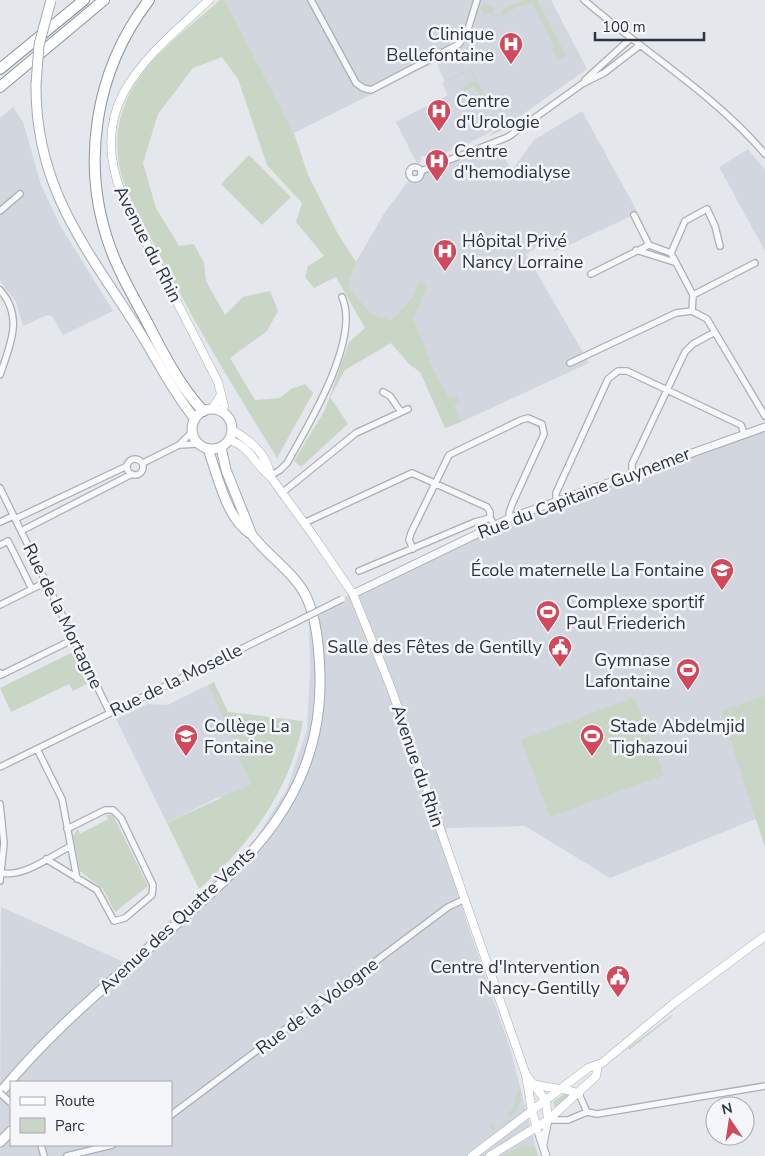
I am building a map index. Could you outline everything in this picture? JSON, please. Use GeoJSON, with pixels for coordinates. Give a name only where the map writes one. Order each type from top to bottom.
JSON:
{"type":"FeatureCollection","features":[{"type":"Feature","properties":{"kind":"highway"},"geometry":{"type":"LineString","coordinates":[[0,69],[84,0]]}},
{"type":"Feature","properties":{"kind":"highway"},"geometry":{"type":"LineString","coordinates":[[0,87],[104,0]]}},
{"type":"Feature","properties":{"kind":"highway"},"geometry":{"type":"LineString","coordinates":[[149,0],[120,46],[104,89],[95,145],[96,189],[105,233],[116,263],[177,377],[203,413]]}},
{"type":"Feature","properties":{"kind":"main road"},"geometry":{"type":"LineString","coordinates":[[51,0],[41,38],[36,84],[36,109],[48,173],[61,205],[79,239],[147,344],[176,395],[203,413],[222,412],[230,420],[232,430],[229,440],[221,448],[208,449],[198,444],[192,432],[203,413],[221,395]]}},
{"type":"Feature","properties":{"kind":"main road","name":"Avenue du Rhin"},"geometry":{"type":"LineString","coordinates":[[209,0],[156,49],[135,72],[118,106],[111,132],[110,146],[114,174],[122,196],[218,382],[224,406],[222,412]]}},
{"type":"Feature","properties":{"kind":"main road","name":"Avenue du Rhin"},"geometry":{"type":"LineString","coordinates":[[232,430],[247,440],[264,458],[268,464],[270,476]]}},
{"type":"Feature","properties":{"kind":"main road","name":"Avenue du Rhin"},"geometry":{"type":"LineString","coordinates":[[229,440],[247,448],[260,469],[270,476],[353,594],[391,688],[526,1076],[532,1111],[538,1128]]}},
{"type":"Feature","properties":{"kind":"main road","name":"Avenue des Quatre Vents"},"geometry":{"type":"LineString","coordinates":[[221,448],[226,470],[252,535]]}},
{"type":"Feature","properties":{"kind":"main road","name":"Avenue des Quatre Vents"},"geometry":{"type":"LineString","coordinates":[[11,1081],[63,1025],[237,870],[271,830],[296,786],[309,752],[319,703],[319,662],[316,633],[308,601],[301,588],[252,535],[243,529],[231,509],[208,449]]}},
{"type":"Feature","properties":{"kind":"main road"},"geometry":{"type":"LineString","coordinates":[[472,1156],[588,1068],[598,1065],[673,1004],[765,936]]}},
{"type":"Feature","properties":{"kind":"main road"},"geometry":{"type":"LineString","coordinates":[[490,1156],[538,1128],[579,1094],[596,1076],[598,1065]]}},
{"type":"Feature","properties":{"kind":"main road","name":"Avenue du Rhin"},"geometry":{"type":"LineString","coordinates":[[526,1076],[546,1101]]}},
{"type":"Feature","properties":{"kind":"main road","name":"Avenue des Quatre Vents"},"geometry":{"type":"LineString","coordinates":[[0,1093],[10,1082]]}},
{"type":"Feature","properties":{"kind":"main road"},"geometry":{"type":"LineString","coordinates":[[534,1084],[552,1090],[569,1090],[579,1094]]}},
{"type":"Feature","properties":{"kind":"main road"},"geometry":{"type":"LineString","coordinates":[[546,1101],[548,1120]]}},
{"type":"Feature","properties":{"kind":"main road"},"geometry":{"type":"LineString","coordinates":[[0,1142],[10,1133]]}},
{"type":"Feature","properties":{"kind":"street"},"geometry":{"type":"LineString","coordinates":[[311,0],[356,83],[363,88],[371,90],[460,44],[468,29],[477,0]]}},
{"type":"Feature","properties":{"kind":"street"},"geometry":{"type":"LineString","coordinates":[[584,0],[630,39],[724,112],[765,154]]}},
{"type":"Feature","properties":{"kind":"street"},"geometry":{"type":"LineString","coordinates":[[582,84],[593,71],[630,39]]}},
{"type":"Feature","properties":{"kind":"street"},"geometry":{"type":"LineString","coordinates":[[421,171],[508,137],[582,84],[604,73],[639,46]]}},
{"type":"Feature","properties":{"kind":"street"},"geometry":{"type":"LineString","coordinates":[[0,210],[20,194]]}},
{"type":"Feature","properties":{"kind":"street"},"geometry":{"type":"LineString","coordinates":[[692,311],[693,295],[674,262],[671,253],[685,220],[707,209],[715,226],[720,246]]}},
{"type":"Feature","properties":{"kind":"street"},"geometry":{"type":"LineString","coordinates":[[634,215],[649,245]]}},
{"type":"Feature","properties":{"kind":"street"},"geometry":{"type":"LineString","coordinates":[[591,274],[649,245],[671,253]]}},
{"type":"Feature","properties":{"kind":"street"},"geometry":{"type":"LineString","coordinates":[[636,250],[674,262]]}},
{"type":"Feature","properties":{"kind":"street"},"geometry":{"type":"LineString","coordinates":[[693,295],[755,263]]}},
{"type":"Feature","properties":{"kind":"street"},"geometry":{"type":"LineString","coordinates":[[0,290],[10,303],[15,323],[12,341],[0,375]]}},
{"type":"Feature","properties":{"kind":"street"},"geometry":{"type":"LineString","coordinates":[[270,476],[287,463],[318,408],[333,374],[346,322],[342,296]]}},
{"type":"Feature","properties":{"kind":"street"},"geometry":{"type":"LineString","coordinates":[[570,363],[676,312],[692,311],[707,319],[765,416]]}},
{"type":"Feature","properties":{"kind":"street"},"geometry":{"type":"LineString","coordinates":[[632,474],[632,464],[688,347],[715,332]]}},
{"type":"Feature","properties":{"kind":"street"},"geometry":{"type":"LineString","coordinates":[[556,501],[556,493],[611,376],[618,371],[627,371],[741,425],[744,433]]}},
{"type":"Feature","properties":{"kind":"street"},"geometry":{"type":"LineString","coordinates":[[383,392],[390,396],[401,412]]}},
{"type":"Feature","properties":{"kind":"street"},"geometry":{"type":"LineString","coordinates":[[282,493],[347,439],[408,409]]}},
{"type":"Feature","properties":{"kind":"street"},"geometry":{"type":"LineString","coordinates":[[413,549],[409,540],[411,533],[446,458],[452,453],[521,420],[534,419],[542,424],[544,434],[513,502],[509,513],[510,518]]}},
{"type":"Feature","properties":{"kind":"street","name":"Rue du Capitaine Guynemer"},"geometry":{"type":"LineString","coordinates":[[353,594],[510,518],[765,426]]}},
{"type":"Feature","properties":{"kind":"street"},"geometry":{"type":"LineString","coordinates":[[143,463],[179,445],[192,432]]}},
{"type":"Feature","properties":{"kind":"street"},"geometry":{"type":"LineString","coordinates":[[179,445],[198,444]]}},
{"type":"Feature","properties":{"kind":"street"},"geometry":{"type":"LineString","coordinates":[[0,522],[127,466],[134,458],[139,459],[143,463]]}},
{"type":"Feature","properties":{"kind":"street"},"geometry":{"type":"LineString","coordinates":[[21,531],[132,474],[142,472],[143,463]]}},
{"type":"Feature","properties":{"kind":"street"},"geometry":{"type":"LineString","coordinates":[[127,466],[132,474]]}},
{"type":"Feature","properties":{"kind":"street"},"geometry":{"type":"LineString","coordinates":[[304,523],[406,474],[418,474],[487,507],[494,526]]}},
{"type":"Feature","properties":{"kind":"street","name":"Rue de la Mortagne"},"geometry":{"type":"LineString","coordinates":[[0,488],[110,713]]}},
{"type":"Feature","properties":{"kind":"street"},"geometry":{"type":"LineString","coordinates":[[359,571],[475,522],[490,518]]}},
{"type":"Feature","properties":{"kind":"street"},"geometry":{"type":"LineString","coordinates":[[0,545],[8,541],[32,589]]}},
{"type":"Feature","properties":{"kind":"street"},"geometry":{"type":"LineString","coordinates":[[0,605],[46,582]]}},
{"type":"Feature","properties":{"kind":"street","name":"Rue de la Moselle"},"geometry":{"type":"LineString","coordinates":[[0,767],[353,594]]}},
{"type":"Feature","properties":{"kind":"street"},"geometry":{"type":"LineString","coordinates":[[0,673],[1,675],[74,639]]}},
{"type":"Feature","properties":{"kind":"street"},"geometry":{"type":"LineString","coordinates":[[37,749],[62,799],[77,878]]}},
{"type":"Feature","properties":{"kind":"street"},"geometry":{"type":"LineString","coordinates":[[0,804],[4,843],[0,880]]}},
{"type":"Feature","properties":{"kind":"street"},"geometry":{"type":"LineString","coordinates":[[46,859],[97,890],[114,921],[125,918],[152,895],[154,888],[121,818],[111,810],[105,810],[67,829]]}},
{"type":"Feature","properties":{"kind":"street"},"geometry":{"type":"LineString","coordinates":[[2,873],[9,874],[22,871],[71,846]]}},
{"type":"Feature","properties":{"kind":"street","name":"Rue de la Vologne"},"geometry":{"type":"LineString","coordinates":[[172,1114],[448,907],[465,900]]}},
{"type":"Feature","properties":{"kind":"street"},"geometry":{"type":"LineString","coordinates":[[543,1144],[548,1120],[568,1120],[587,1112],[597,1114],[765,1086]]}},
{"type":"Feature","properties":{"kind":"street"},"geometry":{"type":"LineString","coordinates":[[0,1093],[10,1102]]}},
{"type":"Feature","properties":{"kind":"street"},"geometry":{"type":"LineString","coordinates":[[579,1094],[587,1112]]}},
{"type":"Feature","properties":{"kind":"street"},"geometry":{"type":"LineString","coordinates":[[538,1128],[546,1156]]}},
{"type":"Feature","properties":{"kind":"street"},"geometry":{"type":"LineString","coordinates":[[67,1156],[108,1146]]}},
{"type":"Feature","properties":{"kind":"shaded area"},"geometry":{"type":"Polygon","coordinates":[[[225,0],[551,0],[587,69],[502,129],[501,127],[467,144],[427,160],[427,155],[421,157],[421,162],[417,164],[396,122],[448,95],[442,83],[445,81],[436,62],[294,133],[225,0]]]}},
{"type":"Feature","properties":{"kind":"shaded area"},"geometry":{"type":"Polygon","coordinates":[[[13,107],[23,122],[41,185],[61,227],[113,311],[63,335],[52,316],[47,315],[23,326],[16,302],[0,281],[0,118],[13,107]]]}},
{"type":"Feature","properties":{"kind":"shaded area","name":"Hôpital Privé Nancy Lorraine"},"geometry":{"type":"Polygon","coordinates":[[[582,111],[638,213],[556,251],[539,246],[526,254],[589,363],[461,422],[432,366],[414,319],[418,282],[413,297],[391,320],[372,314],[348,287],[356,262],[385,212],[410,179],[483,152],[500,151],[512,170],[534,140],[582,111]]]}},
{"type":"Feature","properties":{"kind":"shaded area"},"geometry":{"type":"Polygon","coordinates":[[[748,149],[765,170],[765,251],[719,167],[748,149]]]}},
{"type":"Feature","properties":{"kind":"shaded area"},"geometry":{"type":"Polygon","coordinates":[[[765,427],[765,815],[610,878],[525,826],[446,828],[465,917],[510,1048],[538,1156],[0,1156],[1,907],[124,962],[254,842],[287,789],[307,730],[310,671],[309,623],[354,591],[507,515],[765,427]]]}},
{"type":"Feature","properties":{"kind":"shaded area","name":"Collège La Fontaine"},"geometry":{"type":"Polygon","coordinates":[[[208,685],[239,749],[235,751],[251,784],[221,799],[219,797],[167,823],[116,719],[147,704],[167,705],[208,685]]]}},
{"type":"Feature","properties":{"kind":"green space"},"geometry":{"type":"Polygon","coordinates":[[[220,0],[225,0],[294,133],[308,175],[338,234],[356,262],[348,287],[372,314],[391,320],[413,297],[418,282],[427,285],[414,319],[432,366],[449,398],[456,396],[460,403],[454,406],[461,422],[445,428],[420,372],[409,364],[391,343],[345,370],[330,397],[348,424],[301,467],[294,461],[325,410],[349,342],[365,328],[336,277],[314,288],[305,277],[308,266],[324,256],[296,222],[302,203],[267,165],[238,79],[222,57],[193,68],[158,114],[143,163],[156,208],[179,246],[194,244],[204,263],[206,281],[225,315],[243,297],[270,291],[278,311],[267,331],[230,358],[255,400],[280,398],[291,389],[305,384],[313,393],[277,458],[198,326],[127,191],[118,160],[117,144],[120,120],[126,101],[136,83],[160,53],[220,0]]]}},
{"type":"Feature","properties":{"kind":"green space"},"geometry":{"type":"Polygon","coordinates":[[[525,0],[537,0],[566,56],[559,59],[551,50],[554,46],[532,3],[526,6],[519,6],[499,17],[483,12],[481,9],[483,4],[494,8],[492,13],[500,16],[501,10],[525,0]]]}},
{"type":"Feature","properties":{"kind":"green space"},"geometry":{"type":"Polygon","coordinates":[[[435,63],[446,81],[471,68],[502,130],[487,137],[500,127],[489,106],[485,108],[474,86],[464,91],[462,87],[475,80],[470,70],[446,82],[435,63]]]}},
{"type":"Feature","properties":{"kind":"green space"},"geometry":{"type":"Polygon","coordinates":[[[249,155],[291,197],[262,225],[221,184],[249,155]]]}},
{"type":"Feature","properties":{"kind":"green space"},"geometry":{"type":"Polygon","coordinates":[[[73,652],[88,683],[73,691],[69,684],[11,712],[0,688],[73,652]]]}},
{"type":"Feature","properties":{"kind":"green space"},"geometry":{"type":"Polygon","coordinates":[[[214,682],[228,712],[303,721],[289,770],[266,814],[235,854],[199,889],[167,823],[251,784],[235,751],[238,749],[208,685],[214,682]]]}},
{"type":"Feature","properties":{"kind":"green space"},"geometry":{"type":"Polygon","coordinates":[[[765,696],[765,847],[721,711],[765,696]]]}},
{"type":"Feature","properties":{"kind":"green space","name":"Stade Abdelmjid Tighazoui"},"geometry":{"type":"Polygon","coordinates":[[[634,697],[664,775],[550,817],[521,740],[634,697]]]}},
{"type":"Feature","properties":{"kind":"green space"},"geometry":{"type":"Polygon","coordinates":[[[106,815],[113,815],[148,886],[115,912],[103,889],[80,871],[73,836],[78,829],[80,834],[108,819],[106,815]]]}},
{"type":"Feature","properties":{"kind":"green space"},"geometry":{"type":"Polygon","coordinates":[[[673,1016],[629,1050],[628,1048],[673,1016]]]}},
{"type":"Feature","properties":{"kind":"green space"},"geometry":{"type":"Polygon","coordinates":[[[520,1088],[521,1096],[518,1108],[510,1117],[508,1114],[514,1107],[517,1091],[520,1088]]]}},
{"type":"Feature","properties":{"kind":"green space"},"geometry":{"type":"Polygon","coordinates":[[[568,1093],[570,1095],[555,1108],[553,1102],[568,1093]]]}},
{"type":"Feature","properties":{"kind":"green space"},"geometry":{"type":"Polygon","coordinates":[[[510,1117],[492,1131],[489,1125],[491,1123],[495,1128],[510,1117]]]}},
{"type":"Feature","properties":{"kind":"green space"},"geometry":{"type":"Polygon","coordinates":[[[522,1146],[535,1148],[538,1156],[502,1156],[522,1146]]]}},
{"type":"Feature","properties":{"kind":"place","name":"Clinique Bellefontaine"},"geometry":{"type":"Point","coordinates":[511,65]}},
{"type":"Feature","properties":{"kind":"place","name":"Centre d'Urologie"},"geometry":{"type":"Point","coordinates":[439,132]}},
{"type":"Feature","properties":{"kind":"place","name":"Centre d'hemodialyse"},"geometry":{"type":"Point","coordinates":[437,182]}},
{"type":"Feature","properties":{"kind":"place","name":"Hôpital Privé Nancy Lorraine"},"geometry":{"type":"Point","coordinates":[445,272]}},
{"type":"Feature","properties":{"kind":"place","name":"École maternelle La Fontaine"},"geometry":{"type":"Point","coordinates":[722,591]}},
{"type":"Feature","properties":{"kind":"place","name":"Complexe sportif Paul Friederich"},"geometry":{"type":"Point","coordinates":[548,633]}},
{"type":"Feature","properties":{"kind":"place","name":"Salle des Fêtes de Gentilly"},"geometry":{"type":"Point","coordinates":[560,668]}},
{"type":"Feature","properties":{"kind":"place","name":"Gymnase Lafontaine"},"geometry":{"type":"Point","coordinates":[688,691]}},
{"type":"Feature","properties":{"kind":"place","name":"Collège La Fontaine"},"geometry":{"type":"Point","coordinates":[186,757]}},
{"type":"Feature","properties":{"kind":"place","name":"Stade Abdelmjid Tighazoui"},"geometry":{"type":"Point","coordinates":[592,757]}},
{"type":"Feature","properties":{"kind":"place","name":"Centre d'Intervention Nancy-Gentilly"},"geometry":{"type":"Point","coordinates":[618,998]}}]}
